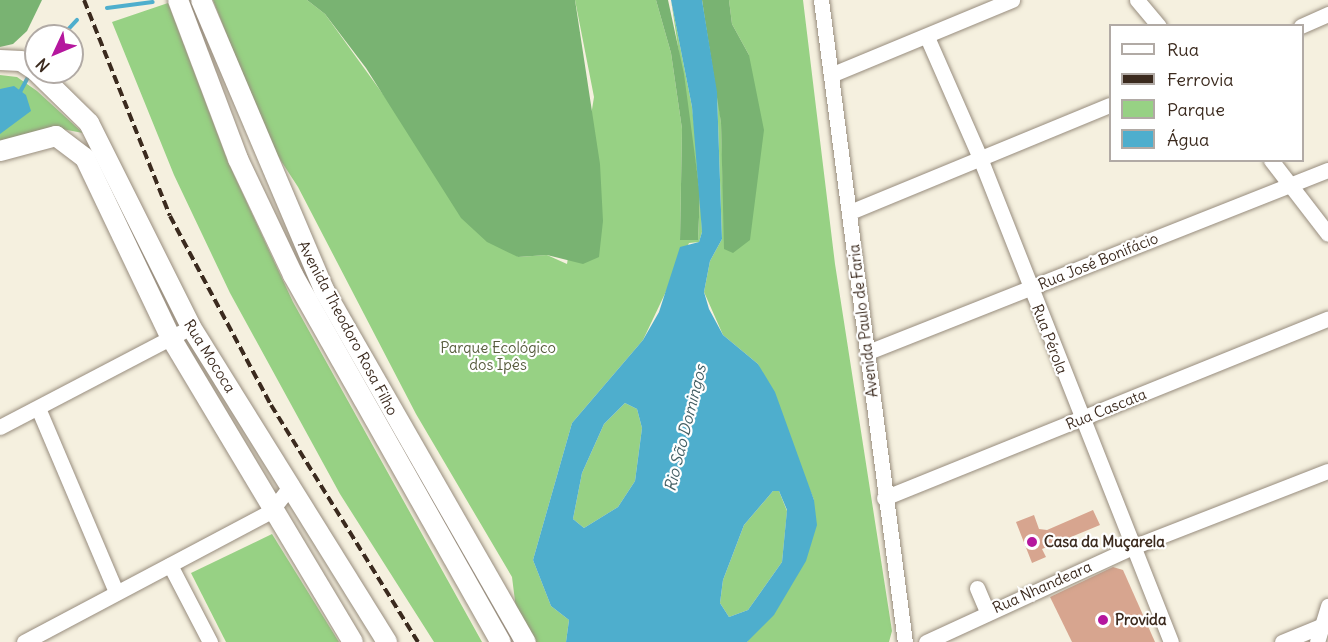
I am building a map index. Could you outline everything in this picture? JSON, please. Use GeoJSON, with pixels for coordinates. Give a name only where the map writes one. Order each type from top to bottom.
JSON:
{"type":"FeatureCollection","features":[{"type":"Feature","properties":{"kind":"main road","name":"Avenida Theodoro Rosa Filho"},"geometry":{"type":"LineString","coordinates":[[178,0],[238,159],[293,275],[464,581],[501,642]]}},
{"type":"Feature","properties":{"kind":"main road","name":"Avenida Theodoro Rosa Filho"},"geometry":{"type":"LineString","coordinates":[[201,0],[261,149],[324,290],[526,642]]}},
{"type":"Feature","properties":{"kind":"main road"},"geometry":{"type":"LineString","coordinates":[[0,60],[24,67]]}},
{"type":"Feature","properties":{"kind":"main road","name":"Rua Mococa"},"geometry":{"type":"LineString","coordinates":[[50,84],[73,104],[102,144],[191,327],[291,484],[387,642]]}},
{"type":"Feature","properties":{"kind":"main road","name":"Rua Mococa"},"geometry":{"type":"LineString","coordinates":[[0,151],[42,136],[67,140],[84,158],[171,338],[271,511],[353,642]]}},
{"type":"Feature","properties":{"kind":"main road"},"geometry":{"type":"LineString","coordinates":[[238,159],[261,149]]}},
{"type":"Feature","properties":{"kind":"main road"},"geometry":{"type":"LineString","coordinates":[[261,205],[281,195]]}},
{"type":"Feature","properties":{"kind":"main road"},"geometry":{"type":"LineString","coordinates":[[433,525],[451,512]]}},
{"type":"Feature","properties":{"kind":"main road"},"geometry":{"type":"LineString","coordinates":[[464,581],[484,570]]}},
{"type":"Feature","properties":{"kind":"street","name":"Avenida Paulo de Faria"},"geometry":{"type":"LineString","coordinates":[[821,0],[833,74],[884,498],[905,642]]}},
{"type":"Feature","properties":{"kind":"street"},"geometry":{"type":"LineString","coordinates":[[833,74],[927,38],[1012,0]]}},
{"type":"Feature","properties":{"kind":"street"},"geometry":{"type":"LineString","coordinates":[[1137,0],[1157,24]]}},
{"type":"Feature","properties":{"kind":"street"},"geometry":{"type":"LineString","coordinates":[[1304,25],[1328,14]]}},
{"type":"Feature","properties":{"kind":"street","name":"Rua Pérola"},"geometry":{"type":"LineString","coordinates":[[927,38],[980,158],[1130,548],[1171,642]]}},
{"type":"Feature","properties":{"kind":"street"},"geometry":{"type":"LineString","coordinates":[[850,212],[1109,105]]}},
{"type":"Feature","properties":{"kind":"street"},"geometry":{"type":"LineString","coordinates":[[1273,162],[1328,234]]}},
{"type":"Feature","properties":{"kind":"street","name":"Rua José Bonifácio"},"geometry":{"type":"LineString","coordinates":[[868,352],[1328,170]]}},
{"type":"Feature","properties":{"kind":"street","name":"Rua Cascata"},"geometry":{"type":"LineString","coordinates":[[884,498],[1328,319]]}},
{"type":"Feature","properties":{"kind":"street"},"geometry":{"type":"LineString","coordinates":[[0,427],[191,327]]}},
{"type":"Feature","properties":{"kind":"street"},"geometry":{"type":"LineString","coordinates":[[38,408],[116,592]]}},
{"type":"Feature","properties":{"kind":"street","name":"Rua Nhandeara"},"geometry":{"type":"LineString","coordinates":[[926,642],[1130,548],[1328,472]]}},
{"type":"Feature","properties":{"kind":"street"},"geometry":{"type":"LineString","coordinates":[[24,642],[50,636],[116,592],[271,511],[291,484]]}},
{"type":"Feature","properties":{"kind":"street"},"geometry":{"type":"LineString","coordinates":[[170,565],[210,642]]}},
{"type":"Feature","properties":{"kind":"street"},"geometry":{"type":"LineString","coordinates":[[977,588],[987,612]]}},
{"type":"Feature","properties":{"kind":"street"},"geometry":{"type":"LineString","coordinates":[[1317,642],[1325,624],[1328,606]]}},
{"type":"Feature","properties":{"kind":"street"},"geometry":{"type":"LineString","coordinates":[[1282,642],[1325,624]]}},
{"type":"Feature","properties":{"kind":"green space"},"geometry":{"type":"Polygon","coordinates":[[[0,0],[42,0],[30,24],[24,24],[24,34],[13,44],[0,47],[0,0]]]}},
{"type":"Feature","properties":{"kind":"green space","name":"Parque Ecológico dos Ipês"},"geometry":{"type":"Polygon","coordinates":[[[213,0],[307,0],[325,14],[411,133],[518,257],[547,255],[567,264],[594,97],[575,0],[656,0],[671,53],[682,129],[680,240],[698,240],[700,194],[671,0],[692,107],[699,165],[702,232],[699,242],[689,243],[643,340],[572,423],[533,560],[551,606],[569,620],[566,642],[536,642],[516,609],[512,577],[416,414],[298,187],[270,144],[213,0]]]}},
{"type":"Feature","properties":{"kind":"green space"},"geometry":{"type":"Polygon","coordinates":[[[307,0],[575,0],[600,164],[603,221],[599,257],[583,264],[547,255],[518,257],[487,242],[461,218],[366,68],[325,14],[307,0]]]}},
{"type":"Feature","properties":{"kind":"green space"},"geometry":{"type":"Polygon","coordinates":[[[656,0],[668,0],[684,74],[700,194],[698,240],[680,240],[682,129],[671,53],[656,0]]]}},
{"type":"Feature","properties":{"kind":"green space"},"geometry":{"type":"Polygon","coordinates":[[[702,0],[715,67],[721,123],[723,186],[749,55],[732,24],[729,0],[803,0],[835,264],[892,631],[889,642],[747,642],[814,500],[758,364],[723,335],[704,292],[710,261],[722,239],[717,92],[702,0]]]}},
{"type":"Feature","properties":{"kind":"green space"},"geometry":{"type":"Polygon","coordinates":[[[702,0],[729,0],[732,24],[749,55],[764,130],[750,240],[733,253],[724,249],[721,123],[702,0]]]}},
{"type":"Feature","properties":{"kind":"green space"},"geometry":{"type":"Polygon","coordinates":[[[168,3],[228,162],[293,302],[482,642],[434,642],[340,494],[230,293],[174,175],[112,22],[168,3]]]}},
{"type":"Feature","properties":{"kind":"green space"},"geometry":{"type":"Polygon","coordinates":[[[0,75],[17,77],[37,91],[83,133],[51,127],[0,144],[0,75]]]}},
{"type":"Feature","properties":{"kind":"green space"},"geometry":{"type":"Polygon","coordinates":[[[625,403],[637,409],[642,428],[635,481],[618,507],[584,528],[573,519],[582,473],[604,424],[625,403]]]}},
{"type":"Feature","properties":{"kind":"green space"},"geometry":{"type":"Polygon","coordinates":[[[773,491],[779,491],[787,511],[782,562],[748,610],[729,617],[720,603],[723,580],[744,525],[773,491]]]}},
{"type":"Feature","properties":{"kind":"green space"},"geometry":{"type":"Polygon","coordinates":[[[272,534],[339,642],[226,642],[191,573],[272,534]]]}},
{"type":"Feature","properties":{"kind":"water","name":"Rio São Domingos"},"geometry":{"type":"Polygon","coordinates":[[[671,0],[702,0],[717,92],[722,239],[710,261],[704,292],[709,309],[723,335],[758,364],[775,392],[814,500],[817,525],[806,561],[774,615],[747,642],[566,642],[569,620],[551,606],[533,560],[572,423],[643,340],[659,312],[680,247],[699,242],[702,232],[692,107],[671,0]],[[625,403],[604,424],[582,473],[573,519],[584,528],[618,507],[635,481],[642,428],[637,409],[625,403]],[[773,491],[744,525],[723,580],[720,603],[729,617],[748,610],[782,562],[787,510],[779,491],[773,491]]]}},
{"type":"Feature","properties":{"kind":"water"},"geometry":{"type":"Polygon","coordinates":[[[14,86],[26,95],[31,111],[0,134],[0,89],[14,86]]]}},
{"type":"Feature","properties":{"kind":"building"},"geometry":{"type":"Polygon","coordinates":[[[1093,510],[1100,525],[1042,549],[1046,557],[1032,563],[1016,522],[1034,515],[1039,529],[1047,530],[1093,510]]]}},
{"type":"Feature","properties":{"kind":"building","name":"Provida"},"geometry":{"type":"Polygon","coordinates":[[[1113,567],[1123,570],[1155,642],[1072,642],[1050,597],[1113,567]]]}},
{"type":"Feature","properties":{"kind":"waterway"},"geometry":{"type":"LineString","coordinates":[[107,8],[153,2]]}},
{"type":"Feature","properties":{"kind":"waterway"},"geometry":{"type":"LineString","coordinates":[[73,24],[77,20]]}},
{"type":"Feature","properties":{"kind":"waterway"},"geometry":{"type":"LineString","coordinates":[[19,94],[24,84]]}},
{"type":"Feature","properties":{"kind":"railway"},"geometry":{"type":"LineString","coordinates":[[84,0],[170,216],[271,405],[418,642]]}},
{"type":"Feature","properties":{"kind":"place","name":"Casa da Muçarela"},"geometry":{"type":"Point","coordinates":[1032,542]}},
{"type":"Feature","properties":{"kind":"place","name":"Provida"},"geometry":{"type":"Point","coordinates":[1103,620]}}]}
